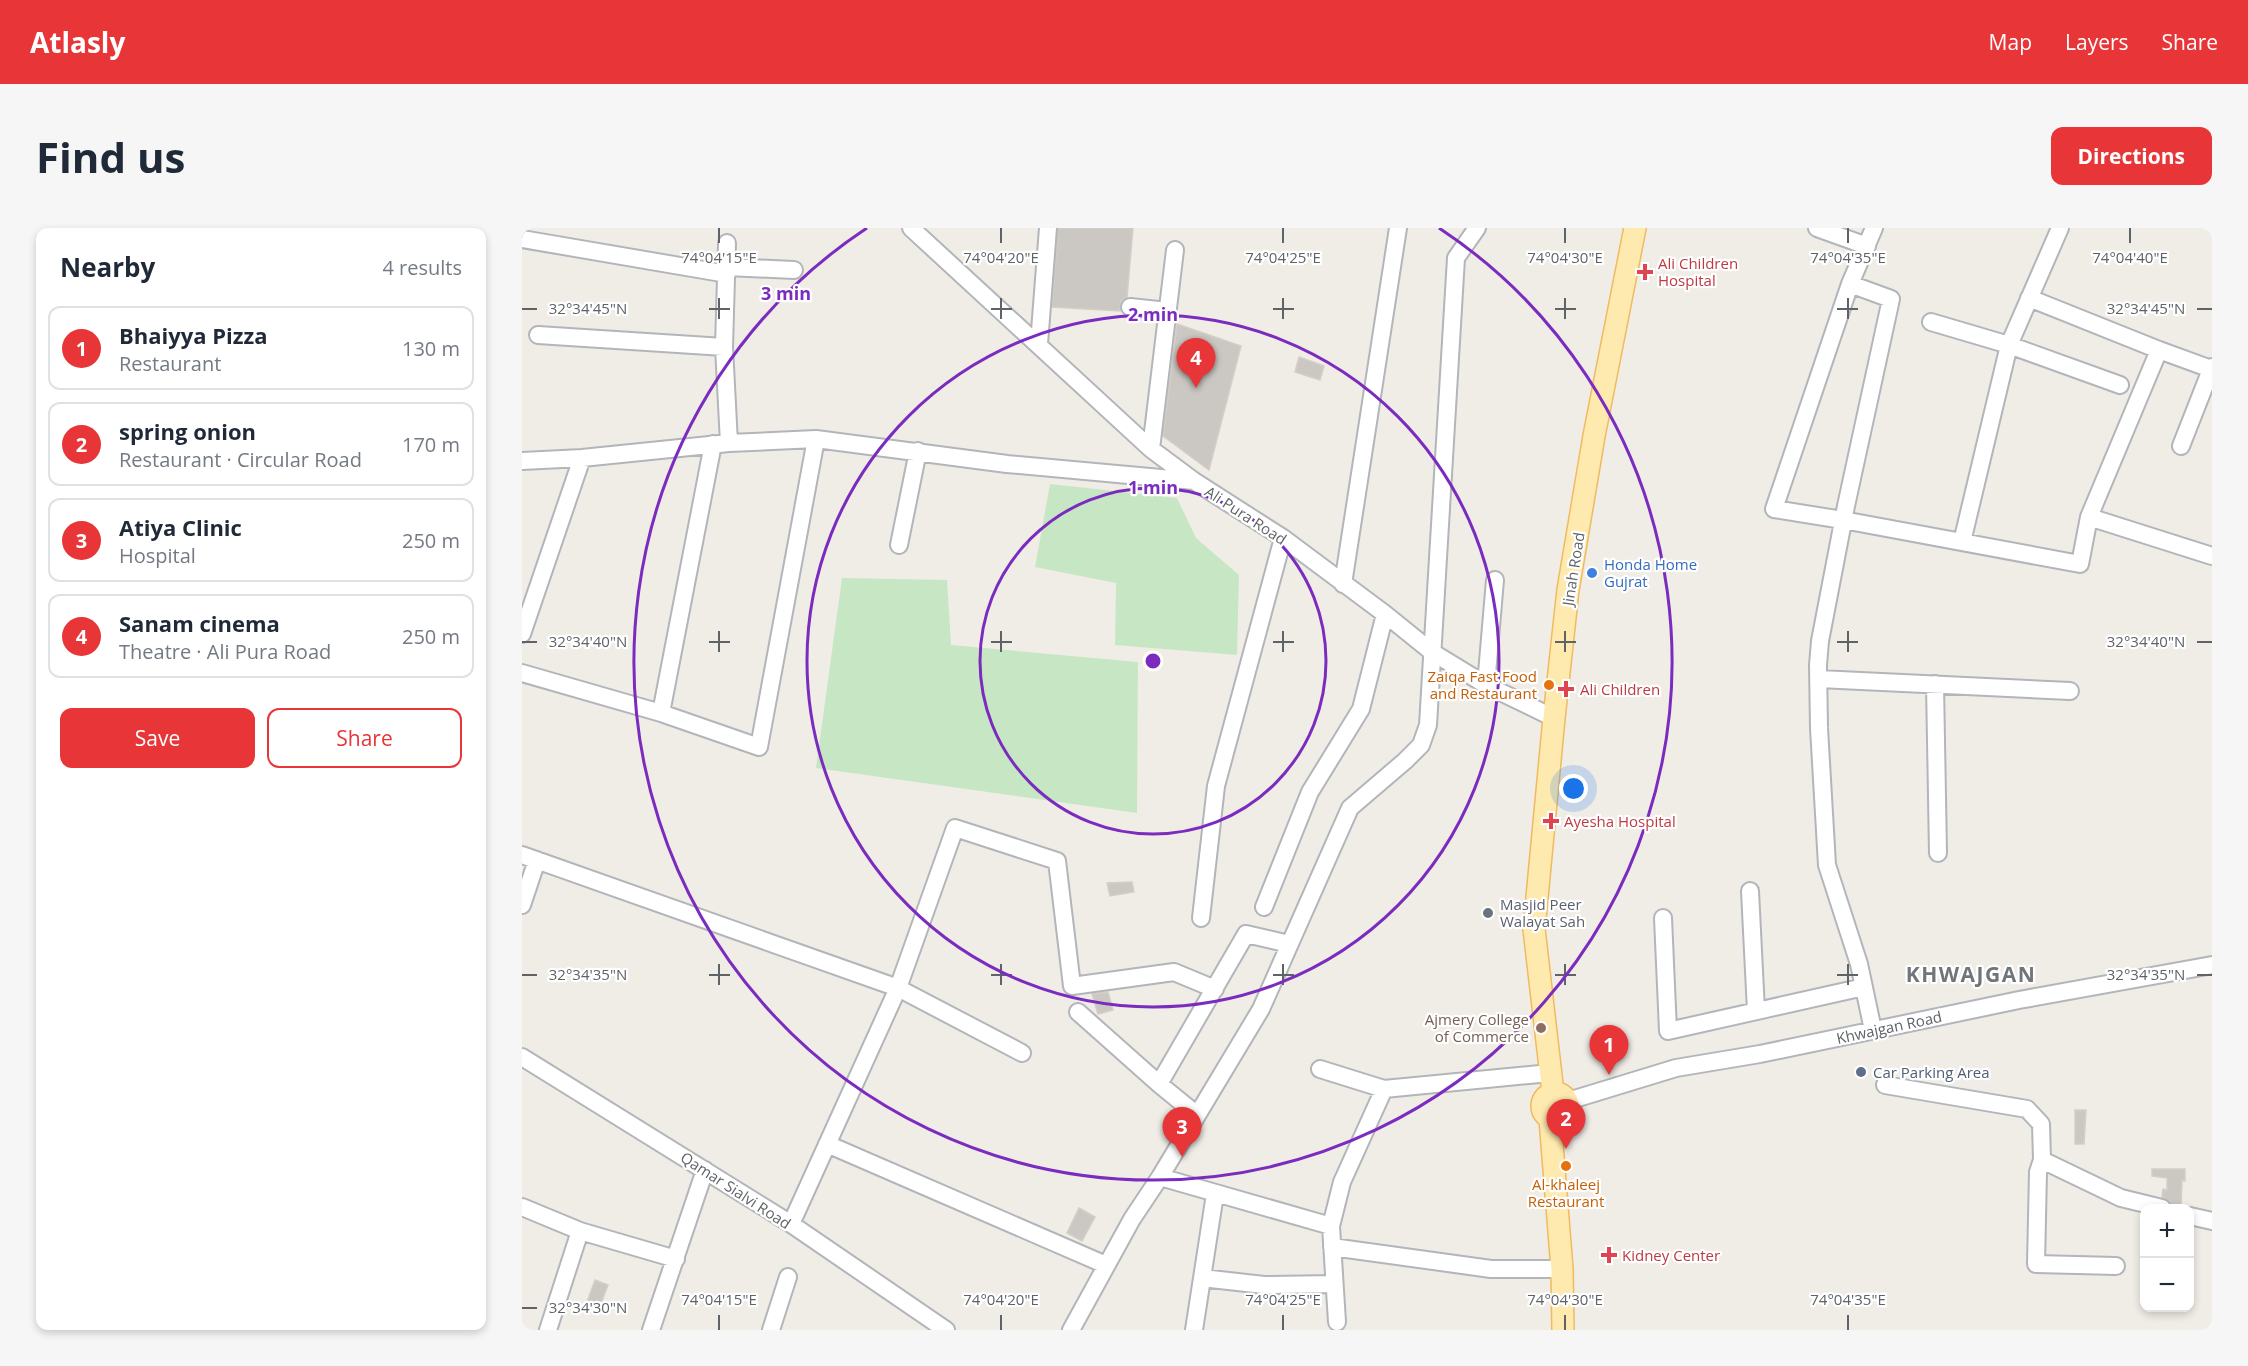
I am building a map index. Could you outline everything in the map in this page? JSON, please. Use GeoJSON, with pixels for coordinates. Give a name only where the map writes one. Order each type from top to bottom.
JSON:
{"type":"FeatureCollection","features":[{"type":"Feature","properties":{"kind":"main road","name":"Jinah Road"},"geometry":{"type":"LineString","coordinates":[[1557,1089],[1534,929],[1568,590],[1594,436],[1633,232]]}},
{"type":"Feature","properties":{"kind":"main road"},"geometry":{"type":"LineString","coordinates":[[1557,1089],[1568,1110],[1561,1118],[1550,1119],[1562,1269],[1563,1330]]}},
{"type":"Feature","properties":{"kind":"street","name":"Ali Pura Road"},"geometry":{"type":"LineString","coordinates":[[911,228],[1151,449],[1194,481],[1283,538],[1432,652],[1486,685],[1554,718]]}},
{"type":"Feature","properties":{"kind":"street"},"geometry":{"type":"LineString","coordinates":[[1039,344],[1048,228]]}},
{"type":"Feature","properties":{"kind":"street"},"geometry":{"type":"LineString","coordinates":[[1343,584],[1398,228]]}},
{"type":"Feature","properties":{"kind":"street"},"geometry":{"type":"LineString","coordinates":[[1071,1330],[1132,1219],[1160,1177],[1261,1009],[1350,808],[1421,745],[1428,725],[1456,258],[1477,228]]}},
{"type":"Feature","properties":{"kind":"street"},"geometry":{"type":"LineString","coordinates":[[1817,228],[1867,246]]}},
{"type":"Feature","properties":{"kind":"street"},"geometry":{"type":"LineString","coordinates":[[1874,228],[1850,284],[1774,509],[2080,564],[2089,517],[2159,350]]}},
{"type":"Feature","properties":{"kind":"street"},"geometry":{"type":"LineString","coordinates":[[1962,542],[2009,345],[2060,228]]}},
{"type":"Feature","properties":{"kind":"street"},"geometry":{"type":"LineString","coordinates":[[522,239],[727,271],[794,270]]}},
{"type":"Feature","properties":{"kind":"street"},"geometry":{"type":"LineString","coordinates":[[661,713],[721,443],[727,243]]}},
{"type":"Feature","properties":{"kind":"street"},"geometry":{"type":"LineString","coordinates":[[1151,449],[1175,250]]}},
{"type":"Feature","properties":{"kind":"street"},"geometry":{"type":"LineString","coordinates":[[1850,284],[1891,299],[1820,641],[1818,728],[1827,865],[1859,964],[1873,1030]]}},
{"type":"Feature","properties":{"kind":"street"},"geometry":{"type":"LineString","coordinates":[[2029,298],[2159,350],[2212,368],[2181,446]]}},
{"type":"Feature","properties":{"kind":"street"},"geometry":{"type":"LineString","coordinates":[[1130,307],[1168,311]]}},
{"type":"Feature","properties":{"kind":"street"},"geometry":{"type":"LineString","coordinates":[[1931,322],[2009,345],[2120,386]]}},
{"type":"Feature","properties":{"kind":"street"},"geometry":{"type":"LineString","coordinates":[[538,335],[724,347]]}},
{"type":"Feature","properties":{"kind":"street"},"geometry":{"type":"LineString","coordinates":[[522,674],[661,713],[759,747],[816,439]]}},
{"type":"Feature","properties":{"kind":"street"},"geometry":{"type":"LineString","coordinates":[[522,461],[582,458],[721,443],[816,439],[1007,464],[1194,481]]}},
{"type":"Feature","properties":{"kind":"street"},"geometry":{"type":"LineString","coordinates":[[899,545],[918,451]]}},
{"type":"Feature","properties":{"kind":"street"},"geometry":{"type":"LineString","coordinates":[[522,634],[582,458]]}},
{"type":"Feature","properties":{"kind":"street"},"geometry":{"type":"LineString","coordinates":[[2089,517],[2212,556]]}},
{"type":"Feature","properties":{"kind":"street"},"geometry":{"type":"LineString","coordinates":[[1201,918],[1216,786],[1283,538]]}},
{"type":"Feature","properties":{"kind":"street"},"geometry":{"type":"LineString","coordinates":[[1486,685],[1495,580]]}},
{"type":"Feature","properties":{"kind":"street"},"geometry":{"type":"LineString","coordinates":[[1264,907],[1310,792],[1361,709],[1385,614]]}},
{"type":"Feature","properties":{"kind":"street"},"geometry":{"type":"LineString","coordinates":[[1819,679],[2070,691]]}},
{"type":"Feature","properties":{"kind":"street"},"geometry":{"type":"LineString","coordinates":[[1935,684],[1938,853]]}},
{"type":"Feature","properties":{"kind":"street"},"geometry":{"type":"LineString","coordinates":[[790,1224],[898,988],[955,828],[1057,861],[1072,986],[1174,972],[1215,989]]}},
{"type":"Feature","properties":{"kind":"street"},"geometry":{"type":"LineString","coordinates":[[522,905],[529,858],[898,988],[1022,1053]]}},
{"type":"Feature","properties":{"kind":"street"},"geometry":{"type":"LineString","coordinates":[[1750,891],[1756,1011]]}},
{"type":"Feature","properties":{"kind":"street"},"geometry":{"type":"LineString","coordinates":[[1663,918],[1668,1030],[1864,987]]}},
{"type":"Feature","properties":{"kind":"street"},"geometry":{"type":"LineString","coordinates":[[1159,1084],[1246,934],[1289,944]]}},
{"type":"Feature","properties":{"kind":"street","name":"Khwajgan Road"},"geometry":{"type":"LineString","coordinates":[[1384,1089],[1557,1089],[2212,965]]}},
{"type":"Feature","properties":{"kind":"street"},"geometry":{"type":"LineString","coordinates":[[1078,1012],[1197,1115]]}},
{"type":"Feature","properties":{"kind":"street","name":"Qamar Sialvi Road"},"geometry":{"type":"LineString","coordinates":[[522,1056],[790,1224],[946,1330]]}},
{"type":"Feature","properties":{"kind":"street"},"geometry":{"type":"LineString","coordinates":[[1320,1069],[1384,1089],[1342,1182],[1331,1226],[1337,1322]]}},
{"type":"Feature","properties":{"kind":"street"},"geometry":{"type":"LineString","coordinates":[[1885,1085],[2027,1109],[2041,1124],[2042,1160],[2038,1172],[2036,1264],[2116,1266]]}},
{"type":"Feature","properties":{"kind":"street"},"geometry":{"type":"LineString","coordinates":[[827,1144],[1106,1265]]}},
{"type":"Feature","properties":{"kind":"street"},"geometry":{"type":"LineString","coordinates":[[2042,1160],[2121,1198],[2143,1204]]}},
{"type":"Feature","properties":{"kind":"street"},"geometry":{"type":"LineString","coordinates":[[651,1330],[705,1170]]}},
{"type":"Feature","properties":{"kind":"street"},"geometry":{"type":"LineString","coordinates":[[1160,1177],[1331,1226]]}},
{"type":"Feature","properties":{"kind":"street"},"geometry":{"type":"LineString","coordinates":[[1194,1330],[1215,1194]]}},
{"type":"Feature","properties":{"kind":"street"},"geometry":{"type":"LineString","coordinates":[[522,1207],[580,1231],[676,1259]]}},
{"type":"Feature","properties":{"kind":"street"},"geometry":{"type":"LineString","coordinates":[[2194,1217],[2212,1221]]}},
{"type":"Feature","properties":{"kind":"street"},"geometry":{"type":"LineString","coordinates":[[548,1330],[580,1231]]}},
{"type":"Feature","properties":{"kind":"street"},"geometry":{"type":"LineString","coordinates":[[1332,1247],[1491,1269],[1562,1269]]}},
{"type":"Feature","properties":{"kind":"street"},"geometry":{"type":"LineString","coordinates":[[771,1330],[788,1277]]}},
{"type":"Feature","properties":{"kind":"street"},"geometry":{"type":"LineString","coordinates":[[1202,1278],[1264,1285],[1335,1284]]}},
{"type":"Feature","properties":{"kind":"green space"},"geometry":{"type":"Polygon","coordinates":[[[1050,484],[1177,498],[1196,538],[1239,575],[1237,655],[1115,645],[1116,583],[1035,567],[1050,484]]]}},
{"type":"Feature","properties":{"kind":"green space"},"geometry":{"type":"Polygon","coordinates":[[[842,578],[947,580],[951,645],[1138,662],[1137,813],[816,768],[842,578]]]}},
{"type":"Feature","properties":{"kind":"building"},"geometry":{"type":"Polygon","coordinates":[[[1058,228],[1133,228],[1127,297],[1121,301],[1120,311],[1052,307],[1058,228]]]}},
{"type":"Feature","properties":{"kind":"building"},"geometry":{"type":"Polygon","coordinates":[[[1177,324],[1241,346],[1209,470],[1163,436],[1177,324]]]}},
{"type":"Feature","properties":{"kind":"building"},"geometry":{"type":"Polygon","coordinates":[[[1299,357],[1324,366],[1320,380],[1295,372],[1299,357]]]}},
{"type":"Feature","properties":{"kind":"building"},"geometry":{"type":"Polygon","coordinates":[[[1132,882],[1134,892],[1110,896],[1107,883],[1132,882]]]}},
{"type":"Feature","properties":{"kind":"building"},"geometry":{"type":"Polygon","coordinates":[[[1108,992],[1113,1010],[1098,1014],[1092,994],[1108,992]]]}},
{"type":"Feature","properties":{"kind":"building"},"geometry":{"type":"Polygon","coordinates":[[[2075,1110],[2086,1110],[2084,1144],[2075,1144],[2075,1110]]]}},
{"type":"Feature","properties":{"kind":"building"},"geometry":{"type":"Polygon","coordinates":[[[2152,1169],[2185,1169],[2181,1204],[2171,1204],[2162,1197],[2163,1189],[2167,1190],[2167,1178],[2152,1176],[2152,1169]]]}},
{"type":"Feature","properties":{"kind":"building"},"geometry":{"type":"Polygon","coordinates":[[[1079,1208],[1095,1217],[1082,1241],[1067,1233],[1079,1208]]]}},
{"type":"Feature","properties":{"kind":"building"},"geometry":{"type":"Polygon","coordinates":[[[595,1280],[608,1285],[600,1306],[587,1302],[595,1280]]]}},
{"type":"Feature","properties":{"kind":"place","name":"Ali Children Hospital"},"geometry":{"type":"Point","coordinates":[1645,272]}},
{"type":"Feature","properties":{"kind":"place","name":"Sanam cinema"},"geometry":{"type":"Point","coordinates":[1196,388]}},
{"type":"Feature","properties":{"kind":"place","name":"Honda Home Gujrat"},"geometry":{"type":"Point","coordinates":[1592,573]}},
{"type":"Feature","properties":{"kind":"place","name":"Zaiqa Fast Food and Restaurant"},"geometry":{"type":"Point","coordinates":[1549,685]}},
{"type":"Feature","properties":{"kind":"place","name":"Ali Children"},"geometry":{"type":"Point","coordinates":[1566,689]}},
{"type":"Feature","properties":{"kind":"place","name":"Ayesha Hospital"},"geometry":{"type":"Point","coordinates":[1551,821]}},
{"type":"Feature","properties":{"kind":"place","name":"Masjid Peer Walayat Sah"},"geometry":{"type":"Point","coordinates":[1488,913]}},
{"type":"Feature","properties":{"kind":"place","name":"Ajmery College of Commerce"},"geometry":{"type":"Point","coordinates":[1541,1028]}},
{"type":"Feature","properties":{"kind":"place","name":"Car Parking Area"},"geometry":{"type":"Point","coordinates":[1861,1072]}},
{"type":"Feature","properties":{"kind":"place","name":"Bhaiyya Pizza"},"geometry":{"type":"Point","coordinates":[1609,1075]}},
{"type":"Feature","properties":{"kind":"place","name":"spring onion"},"geometry":{"type":"Point","coordinates":[1566,1149]}},
{"type":"Feature","properties":{"kind":"place","name":"Atiya Clinic"},"geometry":{"type":"Point","coordinates":[1182,1157]}},
{"type":"Feature","properties":{"kind":"place","name":"Al-khaleej Restaurant"},"geometry":{"type":"Point","coordinates":[1566,1166]}},
{"type":"Feature","properties":{"kind":"place","name":"Kidney Center"},"geometry":{"type":"Point","coordinates":[1609,1255]}},
{"type":"Feature","properties":{"kind":"district","name":"KHWAJGAN"},"geometry":{"type":"Point","coordinates":[1971,974]}}]}
